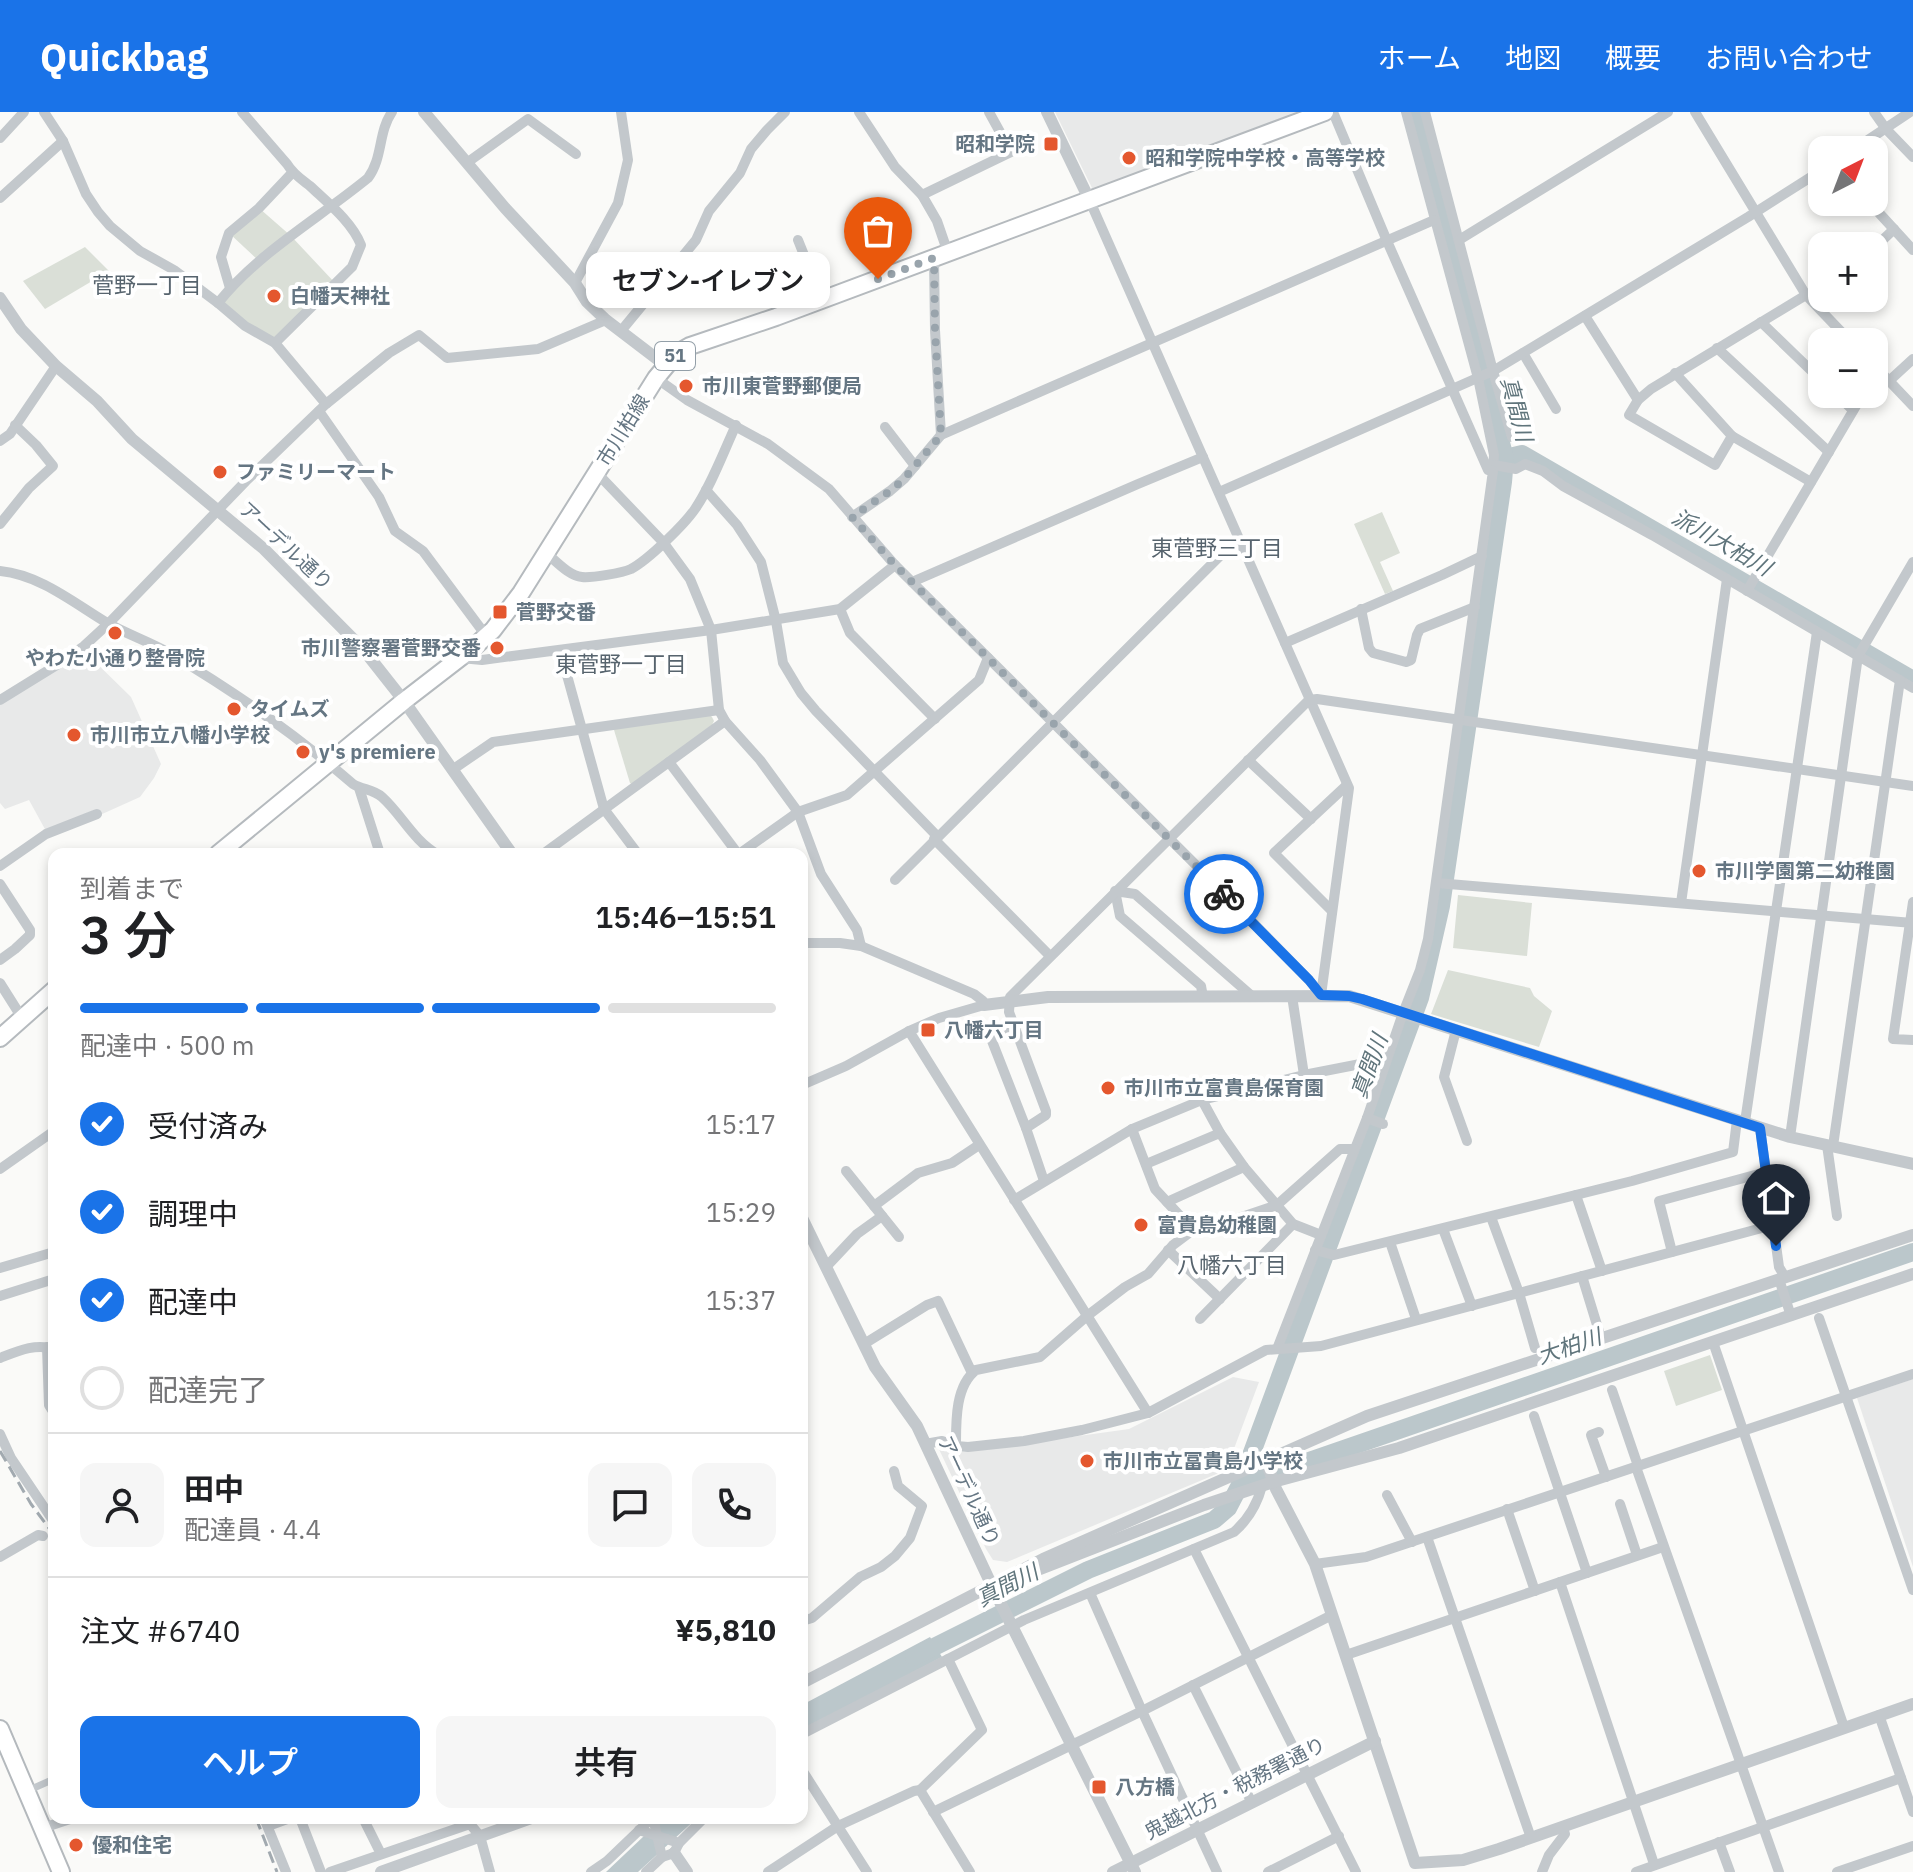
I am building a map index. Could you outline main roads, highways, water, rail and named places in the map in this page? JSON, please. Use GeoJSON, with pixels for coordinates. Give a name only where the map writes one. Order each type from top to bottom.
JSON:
{"type":"FeatureCollection","features":[{"type":"Feature","properties":{"kind":"main road","name":"市川柏線"},"geometry":{"type":"LineString","coordinates":[[225,848],[484,639],[521,593],[596,472],[676,354],[690,346],[822,300],[1325,112]]}},
{"type":"Feature","properties":{"kind":"main road"},"geometry":{"type":"LineString","coordinates":[[3,1033],[48,1001]]}},
{"type":"Feature","properties":{"kind":"main road"},"geometry":{"type":"LineString","coordinates":[[0,1729],[61,1872]]}},
{"type":"Feature","properties":{"kind":"waterway","name":"真間川"},"geometry":{"type":"LineString","coordinates":[[914,1657],[1088,1570],[1214,1520],[1228,1508],[1240,1485],[1420,998],[1441,906],[1505,458],[1414,112]]}},
{"type":"Feature","properties":{"kind":"waterway","name":"派川大柏川"},"geometry":{"type":"LineString","coordinates":[[1505,458],[1522,454],[1913,680]]}},
{"type":"Feature","properties":{"kind":"waterway","name":"大柏川"},"geometry":{"type":"LineString","coordinates":[[1240,1485],[1913,1252]]}},
{"type":"Feature","properties":{"kind":"railway"},"geometry":{"type":"LineString","coordinates":[[0,1451],[48,1527]]}},
{"type":"Feature","properties":{"kind":"railway"},"geometry":{"type":"LineString","coordinates":[[258,1824],[277,1872]]}},
{"type":"Feature","properties":{"kind":"place","name":"昭和学院"},"geometry":{"type":"Point","coordinates":[1051,144]}},
{"type":"Feature","properties":{"kind":"place","name":"昭和学院中学校・高等学校"},"geometry":{"type":"Point","coordinates":[1129,158]}},
{"type":"Feature","properties":{"kind":"place","name":"セブン-イレブン"},"geometry":{"type":"Point","coordinates":[878,279]}},
{"type":"Feature","properties":{"kind":"place","name":"白幡天神社"},"geometry":{"type":"Point","coordinates":[274,296]}},
{"type":"Feature","properties":{"kind":"place","name":"市川東菅野郵便局"},"geometry":{"type":"Point","coordinates":[686,386]}},
{"type":"Feature","properties":{"kind":"place","name":"ファミリーマート"},"geometry":{"type":"Point","coordinates":[220,472]}},
{"type":"Feature","properties":{"kind":"place","name":"菅野交番"},"geometry":{"type":"Point","coordinates":[500,612]}},
{"type":"Feature","properties":{"kind":"place","name":"やわた小通り整骨院"},"geometry":{"type":"Point","coordinates":[115,633]}},
{"type":"Feature","properties":{"kind":"place","name":"市川警察署菅野交番"},"geometry":{"type":"Point","coordinates":[497,648]}},
{"type":"Feature","properties":{"kind":"place","name":"タイムズ"},"geometry":{"type":"Point","coordinates":[234,709]}},
{"type":"Feature","properties":{"kind":"place","name":"市川市立八幡小学校"},"geometry":{"type":"Point","coordinates":[74,735]}},
{"type":"Feature","properties":{"kind":"place","name":"y's premiere"},"geometry":{"type":"Point","coordinates":[303,752]}},
{"type":"Feature","properties":{"kind":"place","name":"市川学園第二幼稚園"},"geometry":{"type":"Point","coordinates":[1699,871]}},
{"type":"Feature","properties":{"kind":"place","name":"八幡六丁目"},"geometry":{"type":"Point","coordinates":[928,1030]}},
{"type":"Feature","properties":{"kind":"place","name":"市川市立富貴島保育園"},"geometry":{"type":"Point","coordinates":[1108,1088]}},
{"type":"Feature","properties":{"kind":"place","name":"富貴島幼稚園"},"geometry":{"type":"Point","coordinates":[1141,1225]}},
{"type":"Feature","properties":{"kind":"place","name":"市川市立冨貴島小学校"},"geometry":{"type":"Point","coordinates":[1087,1461]}},
{"type":"Feature","properties":{"kind":"place","name":"八方橋"},"geometry":{"type":"Point","coordinates":[1099,1787]}},
{"type":"Feature","properties":{"kind":"place","name":"優和住宅"},"geometry":{"type":"Point","coordinates":[76,1845]}},
{"type":"Feature","properties":{"kind":"district","name":"菅野一丁目"},"geometry":{"type":"Point","coordinates":[147,285]}},
{"type":"Feature","properties":{"kind":"district","name":"東菅野三丁目"},"geometry":{"type":"Point","coordinates":[1217,548]}},
{"type":"Feature","properties":{"kind":"district","name":"東菅野一丁目"},"geometry":{"type":"Point","coordinates":[621,664]}},
{"type":"Feature","properties":{"kind":"district","name":"八幡六丁目"},"geometry":{"type":"Point","coordinates":[1232,1265]}}]}
